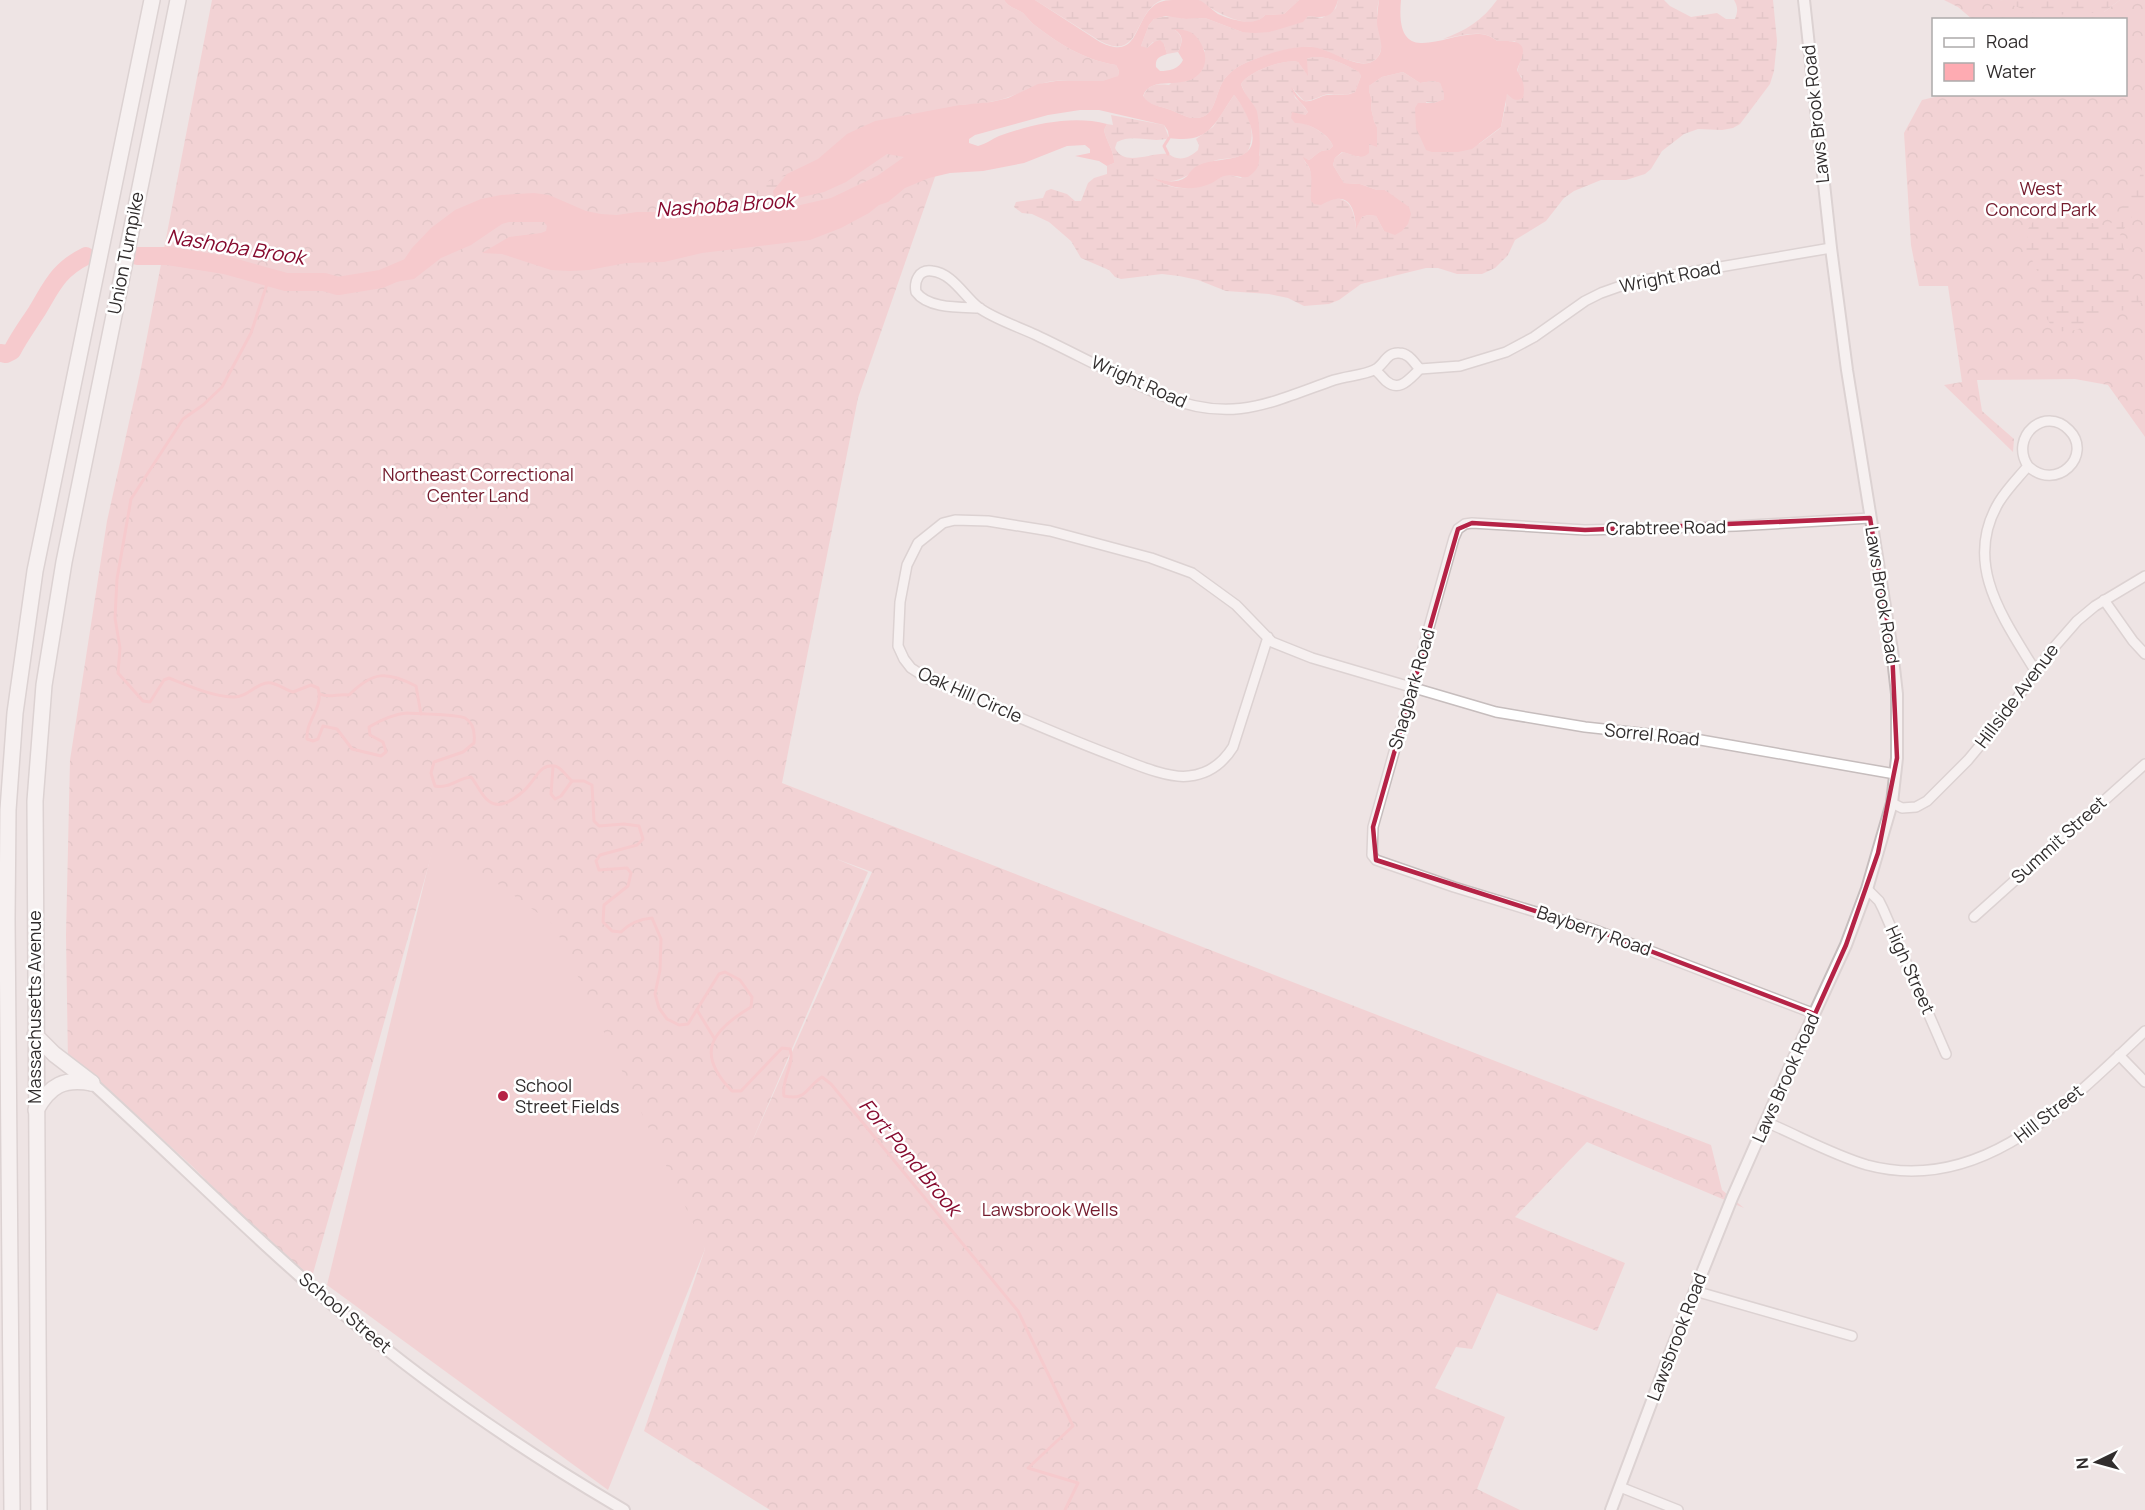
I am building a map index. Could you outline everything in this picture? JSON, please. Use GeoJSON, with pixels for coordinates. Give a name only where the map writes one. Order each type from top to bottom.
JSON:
{"type":"FeatureCollection","features":[{"type":"Feature","properties":{"kind":"highway","name":"Union Turnpike"},"geometry":{"type":"LineString","coordinates":[[50,496],[152,0]]}},
{"type":"Feature","properties":{"kind":"highway","name":"Union Turnpike"},"geometry":{"type":"LineString","coordinates":[[75,506],[178,0]]}},
{"type":"Feature","properties":{"kind":"highway","name":"Massachusetts Avenue"},"geometry":{"type":"LineString","coordinates":[[12,1510],[4,1001],[9,810],[15,713],[26,624],[50,496]]}},
{"type":"Feature","properties":{"kind":"highway","name":"Massachusetts Avenue"},"geometry":{"type":"LineString","coordinates":[[39,1510],[34,849],[39,738],[51,638],[75,506]]}},
{"type":"Feature","properties":{"kind":"highway"},"geometry":{"type":"LineString","coordinates":[[35,1035],[54,1054],[92,1083]]}},
{"type":"Feature","properties":{"kind":"highway"},"geometry":{"type":"LineString","coordinates":[[36,1112],[44,1097],[55,1087],[77,1080],[92,1083]]}},
{"type":"Feature","properties":{"kind":"street","name":"Laws Brook Road"},"geometry":{"type":"LineString","coordinates":[[1747,1166],[1846,945],[1867,890],[1892,803],[1898,726],[1892,650],[1870,518],[1831,248],[1804,0]]}},
{"type":"Feature","properties":{"kind":"street","name":"Wright Road"},"geometry":{"type":"LineString","coordinates":[[1375,370],[1386,381],[1395,385],[1407,382],[1420,369],[1460,366],[1506,352],[1534,337],[1601,293],[1632,282],[1831,248]]}},
{"type":"Feature","properties":{"kind":"street","name":"Wright Road"},"geometry":{"type":"LineString","coordinates":[[980,308],[938,304],[922,299],[916,292],[916,280],[927,271],[944,275],[980,308],[1162,395],[1195,407],[1211,410],[1240,410],[1269,404],[1344,377],[1375,370],[1389,355],[1398,352],[1408,356],[1420,369]]}},
{"type":"Feature","properties":{"kind":"street"},"geometry":{"type":"LineString","coordinates":[[2044,422],[2056,422],[2070,431],[2076,441],[2076,453],[2073,463],[2065,472],[2054,476],[2043,475],[2028,466],[2023,457],[2022,446],[2026,435],[2034,426],[2044,422]]}},
{"type":"Feature","properties":{"kind":"street"},"geometry":{"type":"LineString","coordinates":[[2028,466],[2008,489],[1994,512],[1986,535],[1985,559],[1988,581],[1997,605],[2036,672]]}},
{"type":"Feature","properties":{"kind":"street","name":"Crabtree Road"},"geometry":{"type":"LineString","coordinates":[[1462,526],[1490,522],[1518,527],[1585,530],[1736,526],[1870,518]]}},
{"type":"Feature","properties":{"kind":"street","name":"Oak Hill Circle"},"geometry":{"type":"LineString","coordinates":[[1268,637],[1233,747],[1226,758],[1215,767],[1202,774],[1187,777],[1151,770],[1112,756],[928,680],[911,668],[898,646],[900,602],[907,565],[918,543],[943,523],[955,520],[1008,523],[1050,531],[1150,558],[1192,573],[1236,605],[1268,637],[1272,642],[1312,658],[1412,688]]}},
{"type":"Feature","properties":{"kind":"street","name":"Shagbark Road"},"geometry":{"type":"LineString","coordinates":[[1372,855],[1373,827],[1454,538],[1462,526]]}},
{"type":"Feature","properties":{"kind":"street","name":"Hillside Avenue"},"geometry":{"type":"LineString","coordinates":[[1892,803],[1902,808],[1916,807],[1928,801],[1968,760],[2077,621],[2104,600],[2145,576]]}},
{"type":"Feature","properties":{"kind":"street"},"geometry":{"type":"LineString","coordinates":[[2104,600],[2145,654]]}},
{"type":"Feature","properties":{"kind":"street","name":"Sorrel Road"},"geometry":{"type":"LineString","coordinates":[[1412,688],[1496,712],[1585,727],[1716,742],[1894,774]]}},
{"type":"Feature","properties":{"kind":"street","name":"Summit Street"},"geometry":{"type":"LineString","coordinates":[[1974,917],[2145,764]]}},
{"type":"Feature","properties":{"kind":"street","name":"Bayberry Road"},"geometry":{"type":"LineString","coordinates":[[1372,855],[1376,860],[1405,871],[1598,931],[1815,1014]]}},
{"type":"Feature","properties":{"kind":"street","name":"High Street"},"geometry":{"type":"LineString","coordinates":[[1867,890],[1879,901],[1883,909],[1946,1054]]}},
{"type":"Feature","properties":{"kind":"street","name":"Hill Street"},"geometry":{"type":"LineString","coordinates":[[1766,1122],[1866,1164],[1900,1171],[1956,1165],[1990,1154],[2029,1132],[2055,1113],[2145,1031]]}},
{"type":"Feature","properties":{"kind":"street"},"geometry":{"type":"LineString","coordinates":[[2119,1055],[2145,1082]]}},
{"type":"Feature","properties":{"kind":"street","name":"School Street"},"geometry":{"type":"LineString","coordinates":[[92,1083],[195,1177],[265,1246],[346,1317],[421,1377],[497,1430],[624,1510]]}},
{"type":"Feature","properties":{"kind":"street","name":"Lawsbrook Road"},"geometry":{"type":"LineString","coordinates":[[1611,1510],[1695,1291],[1747,1166]]}},
{"type":"Feature","properties":{"kind":"street"},"geometry":{"type":"LineString","coordinates":[[1695,1291],[1852,1336]]}},
{"type":"Feature","properties":{"kind":"street"},"geometry":{"type":"LineString","coordinates":[[1620,1488],[1678,1510]]}},
{"type":"Feature","properties":{"kind":"highlighted area"},"geometry":{"type":"Polygon","coordinates":[[[1870,518],[1892,650],[1897,758],[1878,853],[1846,945],[1815,1014],[1598,931],[1376,860],[1373,827],[1458,529],[1472,523],[1585,530],[1870,518]]]}},
{"type":"Feature","properties":{"kind":"green space","name":"Northeast Correctional Center Land"},"geometry":{"type":"Polygon","coordinates":[[[212,0],[1004,0],[1061,44],[1082,55],[1116,65],[1119,71],[1118,76],[1103,82],[1047,82],[1000,100],[960,105],[858,398],[782,783],[1711,1145],[1722,1190],[1744,1208],[1587,1142],[1515,1217],[1625,1263],[1597,1331],[1497,1293],[1472,1349],[1456,1347],[1435,1388],[1505,1417],[1477,1489],[1520,1510],[770,1510],[644,1431],[705,1249],[436,839],[310,1284],[192,1166],[101,1083],[68,1062],[66,935],[70,760],[107,521],[140,373],[212,0]],[[834,858],[868,872],[748,1151],[872,872],[834,858]]]}},
{"type":"Feature","properties":{"kind":"green space"},"geometry":{"type":"Polygon","coordinates":[[[1035,0],[1162,0],[1146,14],[1130,41],[1114,46],[1100,41],[1035,0]]]}},
{"type":"Feature","properties":{"kind":"green space"},"geometry":{"type":"Polygon","coordinates":[[[1199,0],[1299,0],[1284,14],[1265,15],[1251,22],[1222,14],[1199,0]]]}},
{"type":"Feature","properties":{"kind":"green space"},"geometry":{"type":"Polygon","coordinates":[[[1338,0],[1379,0],[1377,14],[1382,45],[1378,57],[1373,61],[1360,63],[1312,47],[1290,49],[1264,56],[1230,73],[1224,79],[1211,110],[1203,117],[1197,118],[1187,117],[1152,104],[1143,97],[1153,86],[1169,85],[1205,51],[1193,36],[1181,30],[1175,30],[1181,40],[1178,52],[1167,54],[1164,44],[1153,42],[1146,49],[1141,46],[1149,25],[1155,18],[1173,16],[1186,19],[1205,18],[1242,32],[1270,32],[1308,16],[1322,18],[1336,8],[1338,0]]]}},
{"type":"Feature","properties":{"kind":"green space"},"geometry":{"type":"Polygon","coordinates":[[[1497,0],[1664,0],[1670,6],[1691,17],[1717,13],[1726,19],[1735,19],[1737,9],[1734,0],[1773,0],[1777,41],[1774,71],[1770,84],[1740,124],[1722,130],[1698,129],[1684,134],[1662,151],[1651,169],[1645,174],[1626,180],[1601,180],[1574,191],[1564,198],[1546,221],[1515,240],[1508,255],[1495,268],[1482,274],[1457,274],[1438,268],[1426,268],[1361,284],[1339,300],[1329,304],[1304,306],[1288,298],[1269,294],[1226,291],[1198,280],[1179,276],[1162,274],[1121,279],[1115,277],[1109,270],[1081,258],[1071,241],[1049,222],[1032,214],[1022,213],[1014,207],[1016,202],[1043,198],[1046,191],[1051,189],[1067,194],[1075,201],[1081,201],[1088,183],[1094,178],[1107,174],[1107,166],[1114,163],[1104,130],[1107,124],[1113,125],[1111,115],[1164,125],[1169,138],[1162,140],[1123,139],[1117,142],[1115,148],[1119,154],[1132,158],[1168,154],[1176,158],[1183,158],[1198,150],[1199,145],[1196,139],[1213,127],[1234,95],[1245,112],[1252,131],[1246,152],[1235,158],[1215,160],[1178,180],[1156,179],[1169,186],[1190,188],[1213,182],[1225,175],[1241,178],[1260,155],[1258,134],[1241,84],[1251,75],[1284,62],[1298,62],[1307,74],[1307,59],[1320,57],[1348,66],[1360,72],[1361,76],[1355,92],[1349,94],[1329,94],[1304,101],[1293,89],[1295,98],[1308,112],[1300,115],[1300,122],[1319,131],[1328,138],[1333,146],[1309,160],[1304,158],[1311,173],[1311,195],[1337,198],[1348,203],[1356,228],[1362,217],[1376,216],[1384,231],[1402,202],[1385,190],[1344,183],[1333,165],[1335,158],[1343,152],[1359,157],[1369,143],[1377,146],[1377,127],[1371,108],[1369,86],[1382,77],[1403,72],[1420,83],[1433,81],[1440,83],[1445,93],[1444,99],[1434,103],[1426,102],[1432,152],[1479,144],[1501,127],[1506,104],[1505,97],[1522,77],[1517,72],[1521,58],[1515,41],[1497,41],[1478,34],[1443,39],[1473,24],[1497,0]]]}},
{"type":"Feature","properties":{"kind":"green space","name":"West Concord Park"},"geometry":{"type":"Polygon","coordinates":[[[1944,0],[2000,0],[2079,12],[2104,12],[2120,0],[2145,0],[2145,437],[2108,385],[2075,379],[1977,380],[1982,411],[2014,439],[2013,452],[1944,385],[1962,382],[1948,286],[1919,286],[1911,245],[1904,133],[1922,100],[1939,96],[2127,96],[2127,18],[1971,18],[1958,7],[1944,0]]]}},
{"type":"Feature","properties":{"kind":"green space"},"geometry":{"type":"Polygon","coordinates":[[[2000,0],[2120,0],[2104,12],[2053,15],[2030,12],[2000,0]]]}},
{"type":"Feature","properties":{"kind":"green space"},"geometry":{"type":"Polygon","coordinates":[[[2145,157],[2145,197],[2120,235],[2129,266],[2131,285],[2142,302],[2131,310],[2112,311],[2076,330],[2055,332],[2044,314],[2034,307],[2038,291],[2038,277],[2035,265],[2026,251],[2028,229],[2043,207],[2062,202],[2089,222],[2110,225],[2137,186],[2145,157]]]}},
{"type":"Feature","properties":{"kind":"green space"},"geometry":{"type":"Polygon","coordinates":[[[787,174],[773,191],[774,198],[778,201],[789,200],[788,204],[791,206],[746,212],[701,208],[787,174]]]}},
{"type":"Feature","properties":{"kind":"green space","name":"School Street Fields"},"geometry":{"type":"Polygon","coordinates":[[[435,838],[554,925],[705,1249],[608,1490],[327,1285],[435,838]]]}},
{"type":"Feature","properties":{"kind":"water"},"geometry":{"type":"Polygon","coordinates":[[[1004,0],[1035,0],[1100,42],[1115,47],[1125,46],[1133,39],[1149,10],[1159,3],[1172,0],[1199,0],[1218,14],[1250,22],[1261,19],[1265,15],[1284,14],[1299,0],[1338,0],[1333,11],[1327,16],[1308,16],[1303,22],[1270,32],[1242,32],[1205,18],[1186,19],[1166,16],[1154,19],[1149,25],[1141,46],[1147,48],[1160,40],[1164,44],[1167,54],[1156,62],[1156,67],[1160,71],[1173,69],[1183,60],[1178,52],[1182,42],[1181,36],[1174,29],[1188,31],[1196,37],[1203,47],[1205,64],[1199,74],[1192,79],[1153,86],[1147,89],[1143,96],[1152,104],[1190,118],[1203,117],[1208,114],[1222,83],[1234,70],[1272,53],[1297,47],[1312,47],[1360,63],[1373,61],[1378,57],[1381,48],[1377,23],[1379,0],[1401,0],[1402,25],[1408,38],[1420,43],[1468,35],[1484,35],[1497,41],[1520,44],[1523,54],[1517,71],[1523,84],[1523,98],[1514,99],[1507,94],[1501,127],[1472,149],[1458,152],[1432,152],[1426,150],[1416,128],[1415,108],[1418,103],[1434,103],[1444,99],[1440,83],[1433,81],[1420,83],[1403,72],[1382,77],[1369,86],[1371,108],[1377,127],[1377,147],[1369,144],[1369,153],[1363,156],[1342,152],[1335,158],[1333,165],[1344,183],[1385,190],[1409,207],[1411,214],[1408,224],[1395,235],[1384,231],[1376,216],[1362,217],[1356,229],[1354,212],[1348,202],[1343,199],[1321,205],[1311,201],[1311,174],[1303,157],[1309,160],[1333,146],[1327,137],[1317,130],[1306,124],[1295,123],[1291,118],[1292,112],[1305,115],[1308,112],[1291,87],[1302,100],[1310,101],[1327,95],[1355,92],[1361,76],[1359,72],[1341,63],[1327,58],[1313,57],[1307,59],[1308,76],[1298,62],[1284,62],[1251,75],[1241,84],[1256,109],[1259,128],[1258,166],[1248,177],[1224,176],[1197,188],[1174,187],[1153,178],[1166,181],[1180,180],[1197,166],[1237,157],[1249,150],[1252,143],[1251,126],[1234,95],[1209,130],[1194,138],[1169,138],[1164,125],[1099,110],[1080,110],[1048,115],[975,135],[969,139],[969,143],[978,146],[999,136],[1053,122],[1094,121],[1107,124],[1104,130],[1114,163],[1107,166],[1099,161],[1075,156],[1090,153],[1090,149],[1085,145],[1067,146],[1024,163],[929,178],[905,188],[888,202],[841,228],[810,240],[702,253],[664,262],[626,263],[589,270],[551,270],[502,254],[482,253],[509,237],[541,233],[546,231],[547,226],[544,222],[509,222],[502,224],[471,245],[441,258],[414,279],[388,283],[412,248],[431,228],[455,210],[481,199],[534,193],[549,195],[586,211],[617,215],[701,208],[752,213],[774,211],[831,198],[877,176],[904,157],[887,154],[846,182],[824,192],[789,200],[778,201],[774,198],[773,191],[787,174],[818,159],[847,134],[875,121],[960,105],[991,102],[1008,98],[1038,84],[1056,81],[1103,81],[1118,76],[1119,71],[1116,65],[1082,55],[1061,44],[1004,0]]]}},
{"type":"Feature","properties":{"kind":"waterway"},"geometry":{"type":"LineString","coordinates":[[1168,154],[1164,146],[1169,138]]}},
{"type":"Feature","properties":{"kind":"waterway","name":"Nashoba Brook"},"geometry":{"type":"LineString","coordinates":[[0,353],[6,354],[12,351],[57,279],[76,261],[86,256]]}},
{"type":"Feature","properties":{"kind":"waterway","name":"Nashoba Brook"},"geometry":{"type":"LineString","coordinates":[[137,256],[168,256],[225,265],[286,282],[324,282],[338,286],[381,279],[416,264]]}},
{"type":"Feature","properties":{"kind":"waterway","name":"Fort Pond Brook"},"geometry":{"type":"LineString","coordinates":[[269,278],[251,333],[222,387],[203,405],[183,419],[131,499],[117,579],[115,618],[120,648],[118,673],[143,701],[150,702],[164,680],[169,678],[208,693],[233,697],[243,695],[266,683],[293,692],[311,685],[318,688],[319,702],[309,725],[307,739],[313,741],[318,739],[323,726],[337,729],[352,749],[381,756],[386,752],[383,742],[370,735],[369,727],[378,722],[407,713],[465,718],[472,726],[474,743],[463,752],[434,762],[431,773],[435,786],[445,786],[471,777],[487,800],[499,804],[519,795],[543,769],[555,766],[572,781],[584,781],[592,785],[594,821],[599,826],[624,824],[639,826],[643,839],[637,845],[600,855],[596,861],[599,870],[627,868],[631,873],[628,886],[604,905],[603,922],[612,931],[621,932],[635,922],[652,918],[661,939],[660,970],[655,994],[659,1008],[667,1019],[679,1025],[688,1024],[719,974],[725,972],[740,980],[752,997],[751,1007],[737,1016],[718,1034],[711,1054],[714,1065],[732,1091],[741,1091],[782,1048],[790,1049],[791,1061],[784,1084],[784,1096],[802,1095],[822,1077],[831,1084],[1018,1311],[1073,1426],[1028,1468],[1078,1483],[1065,1510]]}},
{"type":"Feature","properties":{"kind":"waterway","name":"Fort Pond Brook"},"geometry":{"type":"LineString","coordinates":[[320,694],[349,695],[366,681],[388,676],[416,686],[421,714]]}},
{"type":"Feature","properties":{"kind":"waterway","name":"Fort Pond Brook"},"geometry":{"type":"LineString","coordinates":[[553,767],[551,794],[555,799],[561,796],[572,781]]}},
{"type":"Feature","properties":{"kind":"waterway","name":"Fort Pond Brook"},"geometry":{"type":"LineString","coordinates":[[697,1010],[714,1038]]}},
{"type":"Feature","properties":{"kind":"place","name":"School Street Fields"},"geometry":{"type":"Point","coordinates":[503,1096]}},
{"type":"Feature","properties":{"kind":"park label","name":"Lawsbrook Wells"},"geometry":{"type":"Point","coordinates":[1050,1210]}}]}
